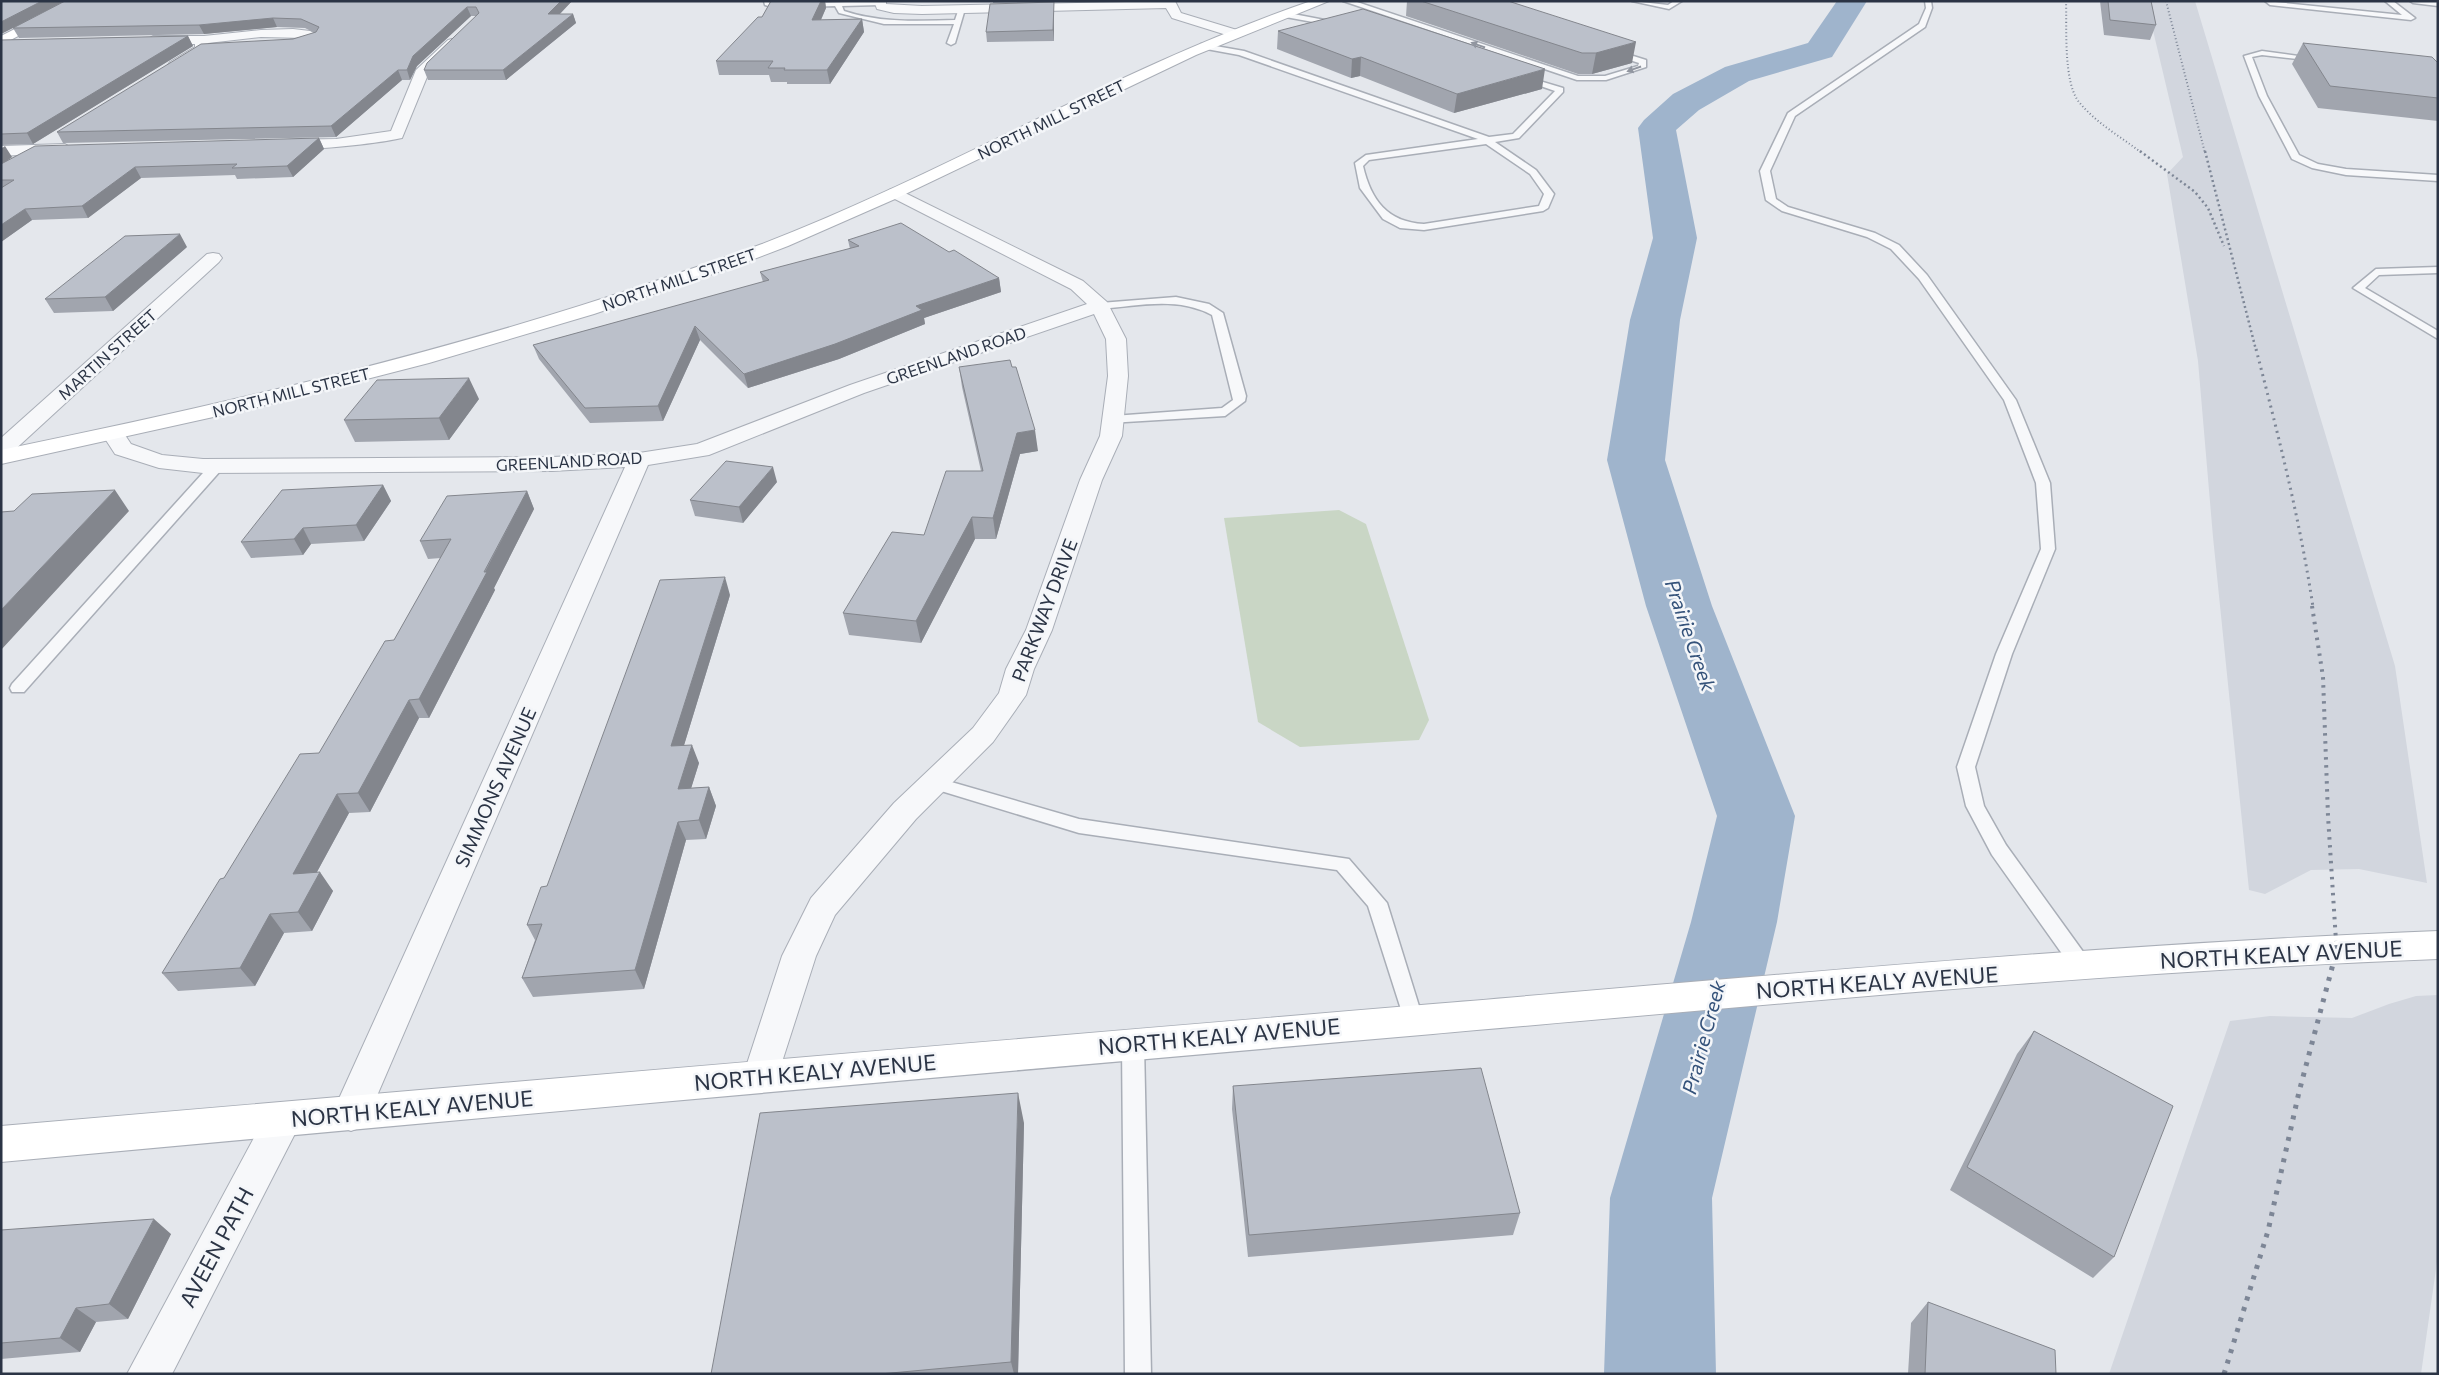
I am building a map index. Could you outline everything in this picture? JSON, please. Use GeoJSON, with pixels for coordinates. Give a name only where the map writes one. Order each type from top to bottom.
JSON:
{"type":"FeatureCollection","features":[{"type":"Feature","properties":{"kind":"main road"},"geometry":{"type":"LineString","coordinates":[[1,42],[79,1]]}},
{"type":"Feature","properties":{"kind":"main road","name":"NORTH MILL STREET"},"geometry":{"type":"LineString","coordinates":[[1,457],[113,434],[293,393],[514,334],[621,300],[779,243],[895,192],[1233,33],[1323,1]]}},
{"type":"Feature","properties":{"kind":"main road","name":"NORTH KEALY AVENUE"},"geometry":{"type":"LineString","coordinates":[[1,1144],[1539,1008],[2082,966],[2337,949],[2438,946]]}},
{"type":"Feature","properties":{"kind":"street"},"geometry":{"type":"LineString","coordinates":[[880,2],[881,6],[894,9],[961,9],[1052,4],[1170,3],[1176,15],[1233,33]]}},
{"type":"Feature","properties":{"kind":"street"},"geometry":{"type":"LineString","coordinates":[[266,145],[336,143],[397,135],[423,70],[462,33]]}},
{"type":"Feature","properties":{"kind":"street"},"geometry":{"type":"LineString","coordinates":[[138,40],[168,40],[203,44],[297,43],[315,37],[310,34],[262,34],[203,44],[161,74]]}},
{"type":"Feature","properties":{"kind":"street"},"geometry":{"type":"LineString","coordinates":[[1,42],[21,43]]}},
{"type":"Feature","properties":{"kind":"street"},"geometry":{"type":"LineString","coordinates":[[16,164],[63,135]]}},
{"type":"Feature","properties":{"kind":"street"},"geometry":{"type":"LineString","coordinates":[[1,151],[78,149]]}},
{"type":"Feature","properties":{"kind":"street","name":"PARKWAY DRIVE"},"geometry":{"type":"LineString","coordinates":[[760,1076],[799,956],[823,907],[905,811],[983,735],[1012,695],[1020,669],[1039,630],[1091,480],[1111,436],[1118,376],[1116,339],[1100,306],[1077,285],[895,192]]}},
{"type":"Feature","properties":{"kind":"street","name":"MARTIN STREET"},"geometry":{"type":"LineString","coordinates":[[1,450],[213,258]]}},
{"type":"Feature","properties":{"kind":"street","name":"GREENLAND ROAD"},"geometry":{"type":"LineString","coordinates":[[113,434],[123,449],[159,461],[216,466],[552,464],[639,460],[701,450],[790,417],[857,389],[1100,306]]}},
{"type":"Feature","properties":{"kind":"street","name":"SIMMONS AVENUE"},"geometry":{"type":"LineString","coordinates":[[351,1114],[639,460]]}},
{"type":"Feature","properties":{"kind":"street","name":"AVEEN PATH"},"geometry":{"type":"LineString","coordinates":[[149,1374],[282,1120]]}},
{"type":"Feature","properties":{"kind":"lane"},"geometry":{"type":"LineString","coordinates":[[768,1],[767,4],[776,6],[880,2]]}},
{"type":"Feature","properties":{"kind":"lane"},"geometry":{"type":"LineString","coordinates":[[1346,1],[1577,78],[1606,78],[1642,67],[1643,62],[1605,49]]}},
{"type":"Feature","properties":{"kind":"lane"},"geometry":{"type":"LineString","coordinates":[[1635,1],[1669,7],[1679,1]]}},
{"type":"Feature","properties":{"kind":"lane"},"geometry":{"type":"LineString","coordinates":[[1928,1],[1929,8],[1922,25],[1791,115],[1765,170],[1771,200],[1785,209],[1872,236],[1894,247],[1923,277],[2010,400],[2043,483],[2048,549],[2004,654],[1966,767],[1975,806],[1999,850],[2082,966]]}},
{"type":"Feature","properties":{"kind":"lane"},"geometry":{"type":"LineString","coordinates":[[2268,1],[2270,3],[2412,18],[2388,1]]}},
{"type":"Feature","properties":{"kind":"lane"},"geometry":{"type":"LineString","coordinates":[[2413,1],[2438,4]]}},
{"type":"Feature","properties":{"kind":"lane"},"geometry":{"type":"LineString","coordinates":[[839,3],[841,12],[857,18],[885,23],[958,22]]}},
{"type":"Feature","properties":{"kind":"lane"},"geometry":{"type":"LineString","coordinates":[[951,44],[961,9]]}},
{"type":"Feature","properties":{"kind":"lane"},"geometry":{"type":"LineString","coordinates":[[1283,14],[1331,24],[1341,24]]}},
{"type":"Feature","properties":{"kind":"lane"},"geometry":{"type":"LineString","coordinates":[[1204,46],[1240,53],[1489,142],[1533,172],[1549,194],[1543,208],[1424,227],[1404,226],[1386,217],[1363,186],[1358,165],[1366,158],[1489,142],[1516,136],[1560,90],[1514,74]]}},
{"type":"Feature","properties":{"kind":"lane"},"geometry":{"type":"LineString","coordinates":[[2330,60],[2262,52],[2248,56],[2263,96],[2295,157],[2316,166],[2346,172],[2438,178]]}},
{"type":"Feature","properties":{"kind":"lane"},"geometry":{"type":"LineString","coordinates":[[2438,270],[2376,272],[2358,288],[2438,336]]}},
{"type":"Feature","properties":{"kind":"lane"},"geometry":{"type":"LineString","coordinates":[[1100,306],[1184,300],[1209,308],[1217,313],[1240,396],[1239,401],[1225,412],[1113,420]]}},
{"type":"Feature","properties":{"kind":"lane"},"geometry":{"type":"LineString","coordinates":[[18,688],[216,466]]}},
{"type":"Feature","properties":{"kind":"lane"},"geometry":{"type":"LineString","coordinates":[[934,783],[1079,826],[1342,864],[1377,902],[1413,1019]]}},
{"type":"Feature","properties":{"kind":"lane"},"geometry":{"type":"LineString","coordinates":[[1133,1044],[1138,1374]]}},
{"type":"Feature","properties":{"kind":"shaded area"},"geometry":{"type":"Polygon","coordinates":[[[2146,1],[2195,1],[2395,666],[2427,883],[2359,869],[2311,870],[2265,894],[2249,890],[2213,537],[2198,361],[2167,174],[2183,157],[2146,1]]]}},
{"type":"Feature","properties":{"kind":"shaded area"},"geometry":{"type":"Polygon","coordinates":[[[2438,995],[2438,1255],[2421,1374],[2109,1374],[2230,1021],[2270,1016],[2352,1018],[2416,996],[2438,995]]]}},
{"type":"Feature","properties":{"kind":"green space"},"geometry":{"type":"Polygon","coordinates":[[[1339,510],[1366,524],[1429,720],[1419,740],[1300,747],[1258,722],[1224,518],[1339,510]]]}},
{"type":"Feature","properties":{"kind":"building"},"geometry":{"type":"Polygon","coordinates":[[[1,1],[42,1],[1,22],[1,1]]]}},
{"type":"Feature","properties":{"kind":"building"},"geometry":{"type":"Polygon","coordinates":[[[65,1],[561,1],[548,14],[573,14],[503,70],[424,70],[427,63],[479,13],[476,7],[467,7],[413,56],[407,70],[398,70],[331,126],[57,132],[201,44],[293,39],[316,32],[319,27],[301,19],[273,18],[199,25],[13,28],[65,1]]]}},
{"type":"Feature","properties":{"kind":"building"},"geometry":{"type":"Polygon","coordinates":[[[771,1],[821,1],[812,20],[862,19],[827,70],[768,68],[773,61],[716,61],[758,17],[762,17],[771,1]]]}},
{"type":"Feature","properties":{"kind":"building"},"geometry":{"type":"Polygon","coordinates":[[[1421,1],[1508,1],[1636,42],[1596,53],[1582,53],[1421,1]]]}},
{"type":"Feature","properties":{"kind":"building"},"geometry":{"type":"Polygon","coordinates":[[[2108,1],[2151,1],[2156,25],[2110,20],[2108,1]]]}},
{"type":"Feature","properties":{"kind":"building"},"geometry":{"type":"Polygon","coordinates":[[[1054,2],[1053,30],[986,32],[990,4],[1054,2]]]}},
{"type":"Feature","properties":{"kind":"building"},"geometry":{"type":"Polygon","coordinates":[[[1363,9],[1545,69],[1457,94],[1361,57],[1352,59],[1278,31],[1363,9]]]}},
{"type":"Feature","properties":{"kind":"building"},"geometry":{"type":"Polygon","coordinates":[[[188,36],[27,133],[1,134],[1,40],[188,36]]]}},
{"type":"Feature","properties":{"kind":"building"},"geometry":{"type":"Polygon","coordinates":[[[2303,43],[2432,57],[2438,63],[2438,98],[2330,86],[2303,43]]]}},
{"type":"Feature","properties":{"kind":"building"},"geometry":{"type":"Polygon","coordinates":[[[319,138],[287,166],[232,168],[237,164],[135,167],[82,206],[25,209],[1,225],[1,188],[14,180],[1,180],[1,164],[35,146],[319,138]]]}},
{"type":"Feature","properties":{"kind":"building"},"geometry":{"type":"Polygon","coordinates":[[[901,223],[949,252],[954,250],[999,278],[916,306],[922,310],[835,344],[744,374],[695,326],[658,406],[585,408],[533,345],[769,280],[760,272],[859,246],[848,240],[901,223]]]}},
{"type":"Feature","properties":{"kind":"building"},"geometry":{"type":"Polygon","coordinates":[[[180,234],[105,297],[45,299],[125,236],[180,234]]]}},
{"type":"Feature","properties":{"kind":"building"},"geometry":{"type":"Polygon","coordinates":[[[1010,360],[1012,367],[1016,367],[1035,430],[1017,433],[993,518],[972,517],[916,621],[843,613],[892,532],[924,535],[946,471],[983,471],[959,367],[1010,360]]]}},
{"type":"Feature","properties":{"kind":"building"},"geometry":{"type":"Polygon","coordinates":[[[469,378],[439,418],[344,420],[377,380],[469,378]]]}},
{"type":"Feature","properties":{"kind":"building"},"geometry":{"type":"Polygon","coordinates":[[[726,461],[773,467],[739,507],[690,500],[726,461]]]}},
{"type":"Feature","properties":{"kind":"building"},"geometry":{"type":"Polygon","coordinates":[[[383,485],[356,525],[303,528],[294,539],[241,542],[282,490],[383,485]]]}},
{"type":"Feature","properties":{"kind":"building"},"geometry":{"type":"Polygon","coordinates":[[[115,490],[1,610],[1,512],[14,511],[32,494],[115,490]]]}},
{"type":"Feature","properties":{"kind":"building"},"geometry":{"type":"Polygon","coordinates":[[[527,491],[484,572],[487,572],[419,699],[409,700],[358,793],[337,794],[293,874],[320,872],[298,912],[270,914],[240,968],[162,973],[220,879],[224,878],[300,754],[319,753],[385,641],[394,640],[451,539],[420,541],[447,496],[527,491]]]}},
{"type":"Feature","properties":{"kind":"building"},"geometry":{"type":"Polygon","coordinates":[[[725,577],[671,746],[692,745],[678,789],[709,787],[699,820],[678,822],[635,970],[522,978],[542,924],[527,925],[541,887],[547,886],[660,580],[725,577]]]}},
{"type":"Feature","properties":{"kind":"building"},"geometry":{"type":"Polygon","coordinates":[[[2034,1031],[2173,1106],[2114,1257],[1967,1167],[2034,1031]]]}},
{"type":"Feature","properties":{"kind":"building"},"geometry":{"type":"Polygon","coordinates":[[[1481,1068],[1520,1213],[1249,1235],[1233,1086],[1481,1068]]]}},
{"type":"Feature","properties":{"kind":"building"},"geometry":{"type":"Polygon","coordinates":[[[1018,1093],[1011,1362],[880,1374],[711,1374],[760,1113],[1018,1093]]]}},
{"type":"Feature","properties":{"kind":"building"},"geometry":{"type":"Polygon","coordinates":[[[154,1219],[109,1304],[76,1308],[60,1338],[1,1343],[1,1230],[154,1219]]]}},
{"type":"Feature","properties":{"kind":"building"},"geometry":{"type":"Polygon","coordinates":[[[1928,1302],[2055,1350],[2056,1374],[1925,1374],[1928,1302]]]}},
{"type":"Feature","properties":{"kind":"waterway","name":"Prairie Creek"},"geometry":{"type":"LineString","coordinates":[[1660,1374],[1661,1198],[1734,922],[1756,816],[1679,606],[1636,460],[1655,320],[1675,238],[1657,128],[1686,102],[1737,74],[1820,50],[1852,1]]}},
{"type":"Feature","properties":{"kind":"railway"},"geometry":{"type":"LineString","coordinates":[[2066,1],[2068,68],[2074,93],[2079,102],[2093,117],[2142,153]]}},
{"type":"Feature","properties":{"kind":"railway"},"geometry":{"type":"LineString","coordinates":[[2166,1],[2205,153]]}},
{"type":"Feature","properties":{"kind":"railway"},"geometry":{"type":"LineString","coordinates":[[2140,151],[2195,192],[2208,208],[2224,246]]}},
{"type":"Feature","properties":{"kind":"railway"},"geometry":{"type":"LineString","coordinates":[[2205,151],[2256,350]]}},
{"type":"Feature","properties":{"kind":"railway"},"geometry":{"type":"LineString","coordinates":[[2256,349],[2295,510],[2313,607]]}},
{"type":"Feature","properties":{"kind":"railway"},"geometry":{"type":"LineString","coordinates":[[2312,606],[2323,677],[2328,816],[2336,941]]}},
{"type":"Feature","properties":{"kind":"railway"},"geometry":{"type":"LineString","coordinates":[[2224,1374],[2268,1231],[2299,1092],[2337,949],[2336,940]]}}]}
